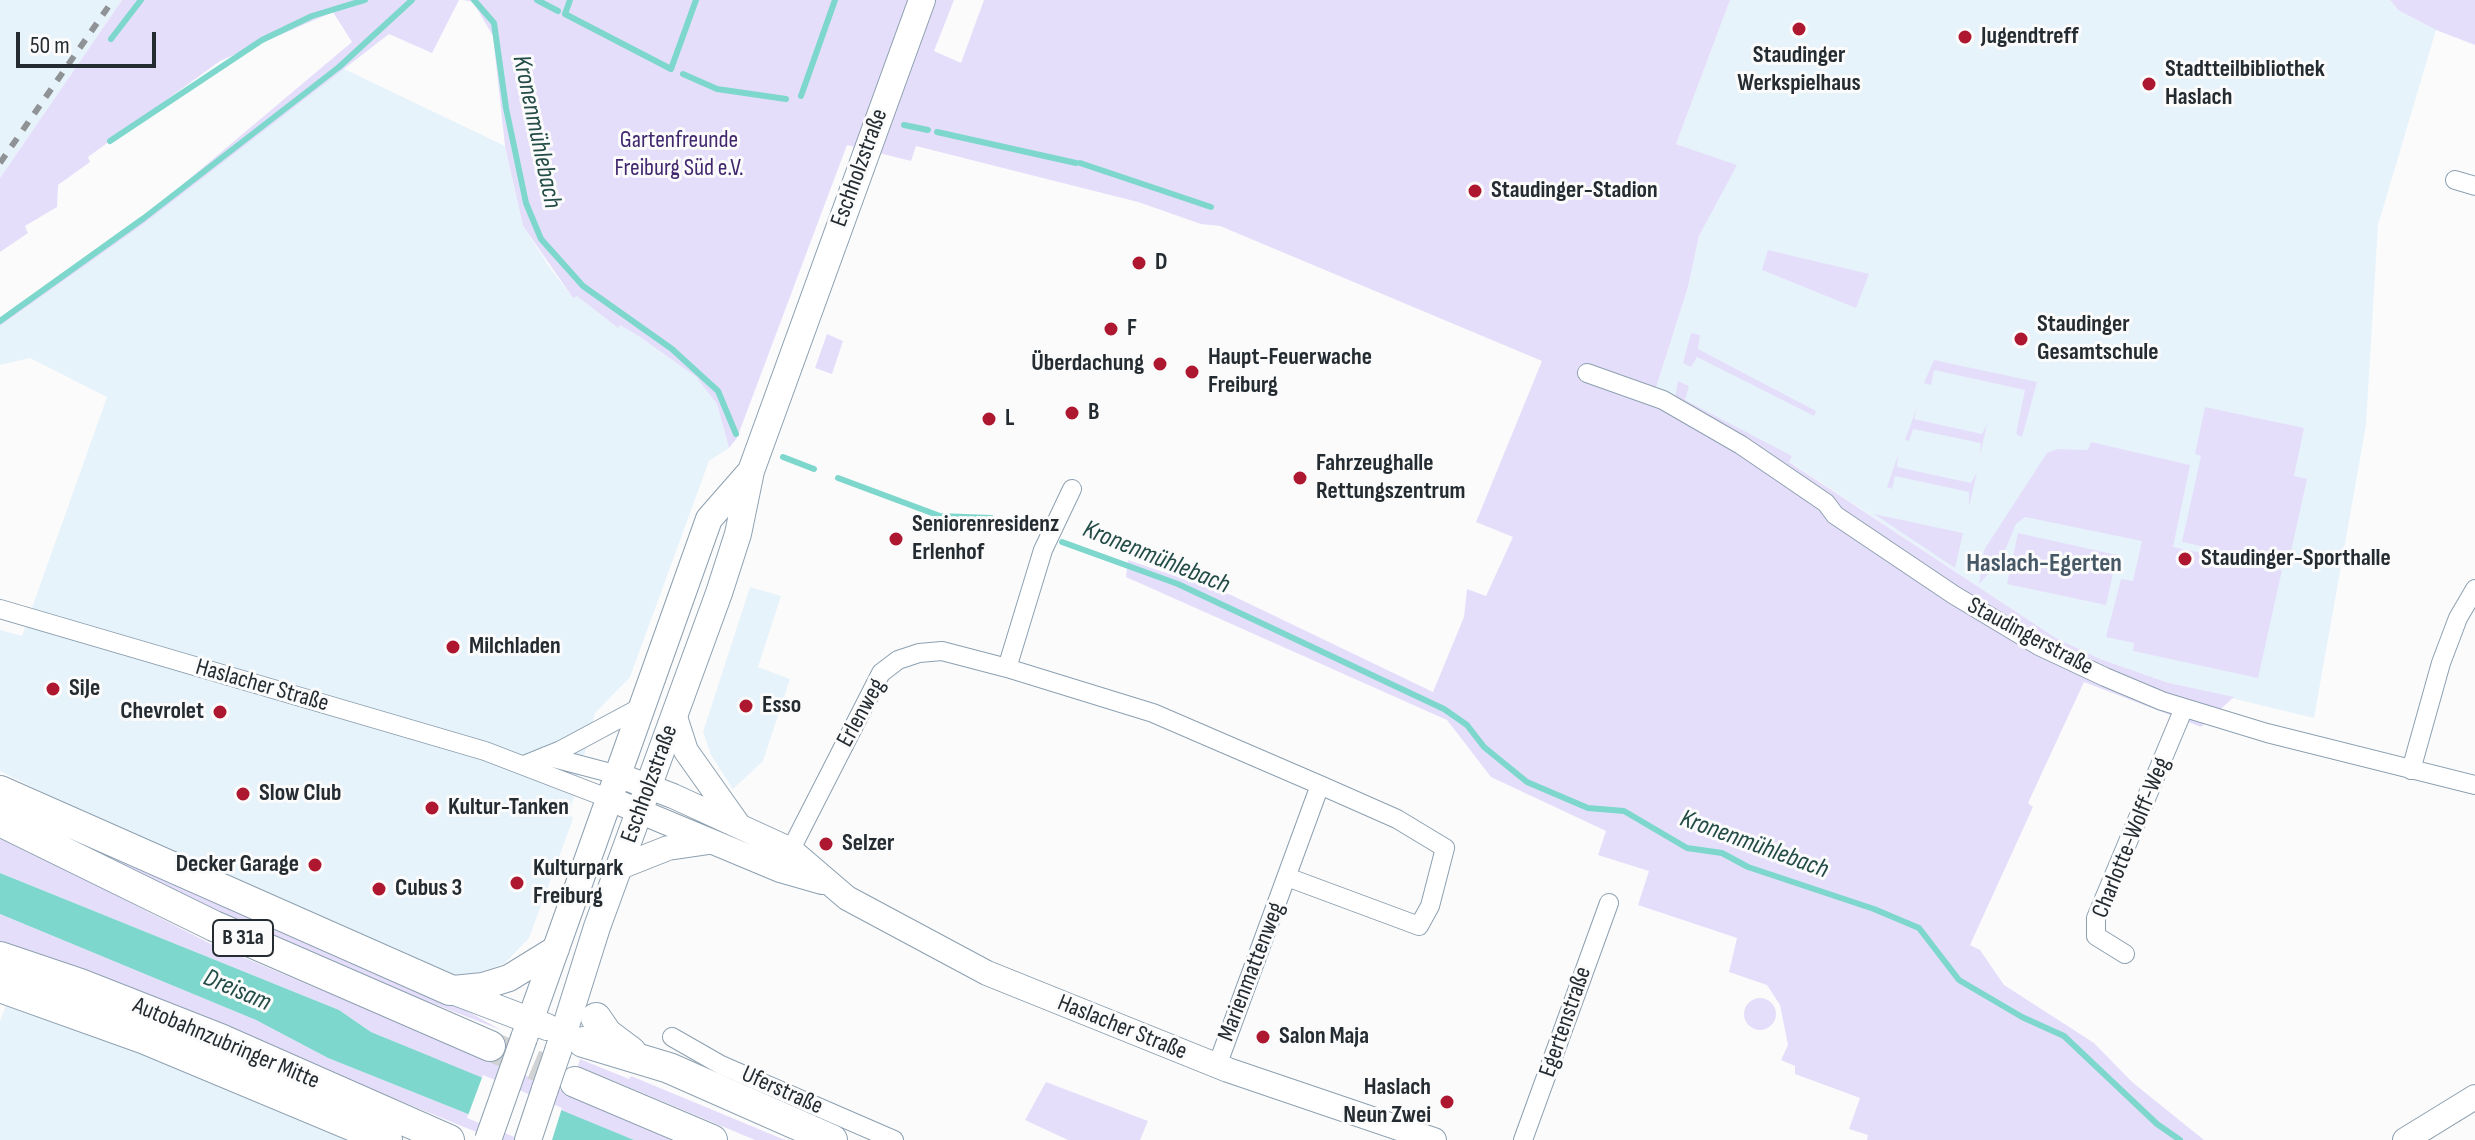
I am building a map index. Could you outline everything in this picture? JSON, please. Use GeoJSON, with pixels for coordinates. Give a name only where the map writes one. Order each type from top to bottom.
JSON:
{"type":"FeatureCollection","features":[{"type":"Feature","properties":{"kind":"highway"},"geometry":{"type":"LineString","coordinates":[[0,791],[450,990]]}},
{"type":"Feature","properties":{"kind":"highway","name":"B 31a"},"geometry":{"type":"LineString","coordinates":[[0,821],[214,926],[490,1046]]}},
{"type":"Feature","properties":{"kind":"highway","name":"Autobahnzubringer Mitte"},"geometry":{"type":"LineString","coordinates":[[0,957],[80,984],[220,1039],[449,1140]]}},
{"type":"Feature","properties":{"kind":"highway"},"geometry":{"type":"LineString","coordinates":[[0,987],[145,1039],[387,1140]]}},
{"type":"Feature","properties":{"kind":"highway"},"geometry":{"type":"LineString","coordinates":[[575,1036],[607,1034],[636,1056],[832,1140]]}},
{"type":"Feature","properties":{"kind":"highway"},"geometry":{"type":"LineString","coordinates":[[575,1082],[712,1140]]}},
{"type":"Feature","properties":{"kind":"main road","name":"Eschholzstraße"},"geometry":{"type":"LineString","coordinates":[[575,1036],[580,982],[738,534],[751,471],[922,0]]}},
{"type":"Feature","properties":{"kind":"main road","name":"Eschholzstraße"},"geometry":{"type":"LineString","coordinates":[[488,1140],[709,519],[751,471]]}},
{"type":"Feature","properties":{"kind":"main road"},"geometry":{"type":"LineString","coordinates":[[450,990],[483,986],[509,978],[556,949]]}},
{"type":"Feature","properties":{"kind":"main road"},"geometry":{"type":"LineString","coordinates":[[450,990],[528,1030],[575,1036],[528,1140]]}},
{"type":"Feature","properties":{"kind":"street"},"geometry":{"type":"LineString","coordinates":[[2455,180],[2475,186]]}},
{"type":"Feature","properties":{"kind":"street","name":"Staudingerstraße"},"geometry":{"type":"LineString","coordinates":[[1587,373],[1663,400],[1741,445],[1826,503],[1835,515],[1962,601],[2039,646],[2149,697],[2475,785]]}},
{"type":"Feature","properties":{"kind":"street"},"geometry":{"type":"LineString","coordinates":[[1007,668],[1043,550],[1072,489]]}},
{"type":"Feature","properties":{"kind":"street"},"geometry":{"type":"LineString","coordinates":[[2411,770],[2441,663],[2458,618],[2475,589]]}},
{"type":"Feature","properties":{"kind":"street","name":"Haslacher Straße"},"geometry":{"type":"LineString","coordinates":[[0,609],[524,765],[614,787],[649,787],[739,825],[785,860],[871,912],[979,969],[1217,1066],[1434,1140]]}},
{"type":"Feature","properties":{"kind":"street","name":"Erlenweg"},"geometry":{"type":"LineString","coordinates":[[785,860],[881,673],[898,660],[919,653],[942,651],[1153,713],[1320,785]]}},
{"type":"Feature","properties":{"kind":"street","name":"Eschholzstraße"},"geometry":{"type":"LineString","coordinates":[[546,756],[643,706]]}},
{"type":"Feature","properties":{"kind":"street","name":"Charlotte-Wolff-Weg"},"geometry":{"type":"LineString","coordinates":[[2125,954],[2096,936],[2096,918],[2184,708]]}},
{"type":"Feature","properties":{"kind":"street"},"geometry":{"type":"LineString","coordinates":[[675,717],[686,751],[739,825]]}},
{"type":"Feature","properties":{"kind":"street"},"geometry":{"type":"LineString","coordinates":[[524,765],[546,756]]}},
{"type":"Feature","properties":{"kind":"street","name":"Haslacher Straße"},"geometry":{"type":"LineString","coordinates":[[546,756],[614,787],[640,812],[712,842],[785,860]]}},
{"type":"Feature","properties":{"kind":"street","name":"Marienmattenweg"},"geometry":{"type":"LineString","coordinates":[[1217,1066],[1320,785],[1397,819],[1445,848],[1430,906],[1419,926],[1287,877]]}},
{"type":"Feature","properties":{"kind":"street"},"geometry":{"type":"LineString","coordinates":[[620,867],[668,848],[712,842]]}},
{"type":"Feature","properties":{"kind":"street","name":"Egertenstraße"},"geometry":{"type":"LineString","coordinates":[[1523,1140],[1609,903]]}},
{"type":"Feature","properties":{"kind":"street","name":"Uferstraße"},"geometry":{"type":"LineString","coordinates":[[672,1037],[721,1065],[894,1140]]}},
{"type":"Feature","properties":{"kind":"street"},"geometry":{"type":"LineString","coordinates":[[2405,1140],[2475,1097]]}},
{"type":"Feature","properties":{"kind":"shaded area"},"geometry":{"type":"Polygon","coordinates":[[[0,0],[122,0],[0,178],[0,0]]]}},
{"type":"Feature","properties":{"kind":"shaded area","name":"Staudinger Gesamtschule"},"geometry":{"type":"Polygon","coordinates":[[[1730,0],[2390,0],[2398,10],[2436,30],[2378,225],[2366,425],[2314,718],[2169,683],[2099,659],[2056,638],[1793,464],[1655,391],[1688,287],[1699,236],[1736,165],[1676,144],[1730,0]]]}},
{"type":"Feature","properties":{"kind":"shaded area"},"geometry":{"type":"Polygon","coordinates":[[[342,68],[505,146],[523,226],[550,268],[573,298],[576,295],[617,327],[619,324],[640,337],[696,377],[717,404],[729,448],[709,461],[630,677],[595,713],[570,812],[573,819],[529,938],[504,964],[474,974],[455,975],[428,965],[207,874],[0,771],[0,630],[22,636],[107,397],[30,358],[0,365],[0,326],[141,226],[342,68]]]}},
{"type":"Feature","properties":{"kind":"shaded area","name":"Esso"},"geometry":{"type":"Polygon","coordinates":[[[750,587],[781,596],[758,667],[790,679],[763,761],[733,789],[711,755],[703,732],[750,587]]]}},
{"type":"Feature","properties":{"kind":"shaded area"},"geometry":{"type":"Polygon","coordinates":[[[7,1003],[155,1059],[351,1140],[0,1140],[0,1021],[7,1003]]]}},
{"type":"Feature","properties":{"kind":"green space"},"geometry":{"type":"Polygon","coordinates":[[[122,0],[459,0],[432,53],[389,34],[141,226],[0,326],[0,319],[144,217],[352,42],[333,12],[220,61],[88,157],[90,162],[58,185],[57,207],[25,226],[28,233],[0,252],[0,178],[122,0]]]}},
{"type":"Feature","properties":{"kind":"green space","name":"Gartenfreunde Freiburg Süd e.V."},"geometry":{"type":"Polygon","coordinates":[[[463,0],[954,0],[934,51],[961,63],[984,0],[1730,0],[1676,144],[1737,165],[1699,236],[1688,287],[1655,391],[1774,454],[1675,398],[1678,381],[1689,386],[1685,400],[1792,456],[1789,462],[2056,638],[2100,659],[2169,683],[2234,697],[2201,727],[2084,682],[2028,803],[2033,807],[1970,945],[1980,950],[2004,985],[2094,1043],[2132,1082],[2204,1140],[1867,1140],[1868,1135],[1849,1129],[1860,1098],[1795,1074],[1795,1066],[1781,1060],[1788,1045],[1780,1005],[1767,985],[1729,972],[1737,938],[1638,905],[1649,871],[1598,855],[1606,831],[1491,777],[1447,720],[1126,577],[1128,560],[1231,595],[1433,692],[1464,617],[1467,589],[1486,596],[1513,537],[1476,522],[1542,361],[1220,226],[1201,224],[1138,202],[916,146],[911,161],[847,145],[737,438],[729,448],[717,404],[696,377],[640,337],[620,325],[618,328],[577,296],[573,298],[523,226],[505,146],[493,36],[473,2],[463,0]]]}},
{"type":"Feature","properties":{"kind":"green space"},"geometry":{"type":"Polygon","coordinates":[[[2390,0],[2475,0],[2475,45],[2436,30],[2398,10],[2390,0]]]}},
{"type":"Feature","properties":{"kind":"green space"},"geometry":{"type":"Polygon","coordinates":[[[1768,250],[1869,274],[1856,308],[1762,270],[1768,250]]]}},
{"type":"Feature","properties":{"kind":"green space"},"geometry":{"type":"Polygon","coordinates":[[[1691,333],[1700,335],[1698,349],[1816,411],[1814,416],[1697,357],[1691,367],[1683,363],[1691,333]]]}},
{"type":"Feature","properties":{"kind":"green space"},"geometry":{"type":"Polygon","coordinates":[[[827,334],[843,341],[832,374],[815,368],[827,334]]]}},
{"type":"Feature","properties":{"kind":"green space"},"geometry":{"type":"Polygon","coordinates":[[[1934,360],[2037,382],[2022,437],[2016,434],[2025,390],[1934,370],[1931,385],[1924,383],[1934,360]]]}},
{"type":"Feature","properties":{"kind":"green space"},"geometry":{"type":"Polygon","coordinates":[[[1917,407],[1914,419],[1982,434],[1987,424],[1980,456],[1981,443],[1913,429],[1909,441],[1905,440],[1917,407]]]}},
{"type":"Feature","properties":{"kind":"green space"},"geometry":{"type":"Polygon","coordinates":[[[2205,407],[2304,428],[2294,476],[2307,479],[2288,565],[2182,542],[2201,456],[2195,454],[2205,407]]]}},
{"type":"Feature","properties":{"kind":"green space","name":"Staudinger-Sporthalle"},"geometry":{"type":"Polygon","coordinates":[[[2091,442],[2190,465],[2173,547],[2282,570],[2258,678],[2133,651],[2134,643],[2106,637],[2121,579],[2133,581],[2142,541],[2025,517],[2016,524],[2001,560],[1979,584],[1984,550],[2047,453],[2058,449],[2088,450],[2091,442]]]}},
{"type":"Feature","properties":{"kind":"green space"},"geometry":{"type":"Polygon","coordinates":[[[1898,455],[1897,467],[1971,483],[1977,472],[1969,507],[1969,492],[1895,476],[1892,489],[1887,487],[1898,455]]]}},
{"type":"Feature","properties":{"kind":"green space"},"geometry":{"type":"Polygon","coordinates":[[[1874,514],[1963,533],[1955,568],[1874,514]]]}},
{"type":"Feature","properties":{"kind":"green space"},"geometry":{"type":"Polygon","coordinates":[[[2018,533],[2117,555],[2106,605],[2007,584],[2018,533]]]}},
{"type":"Feature","properties":{"kind":"green space"},"geometry":{"type":"Polygon","coordinates":[[[28,812],[451,1002],[501,1030],[287,947],[26,820],[28,812]]]}},
{"type":"Feature","properties":{"kind":"green space"},"geometry":{"type":"Polygon","coordinates":[[[0,836],[209,943],[680,1140],[634,1140],[567,1114],[371,1032],[339,1010],[0,873],[0,836]]]}},
{"type":"Feature","properties":{"kind":"green space"},"geometry":{"type":"Polygon","coordinates":[[[0,914],[256,1020],[328,1058],[533,1140],[496,1140],[103,980],[0,945],[0,914]]]}},
{"type":"Feature","properties":{"kind":"green space"},"geometry":{"type":"Polygon","coordinates":[[[1760,998],[1772,1002],[1776,1014],[1772,1026],[1760,1030],[1748,1026],[1744,1014],[1748,1002],[1760,998]]]}},
{"type":"Feature","properties":{"kind":"green space"},"geometry":{"type":"Polygon","coordinates":[[[580,1059],[629,1079],[631,1076],[785,1140],[755,1140],[578,1066],[580,1059]]]}},
{"type":"Feature","properties":{"kind":"green space"},"geometry":{"type":"Polygon","coordinates":[[[1046,1082],[1148,1121],[1140,1140],[1068,1140],[1025,1120],[1046,1082]]]}},
{"type":"Feature","properties":{"kind":"water","name":"Dreisam"},"geometry":{"type":"Polygon","coordinates":[[[0,873],[339,1010],[371,1032],[634,1140],[533,1140],[328,1058],[256,1020],[0,914],[0,873]]]}},
{"type":"Feature","properties":{"kind":"pier"},"geometry":{"type":"Polygon","coordinates":[[[483,1075],[562,1108],[552,1140],[522,1140],[467,1118],[483,1075]]]}},
{"type":"Feature","properties":{"kind":"waterway"},"geometry":{"type":"LineString","coordinates":[[111,39],[141,0]]}},
{"type":"Feature","properties":{"kind":"waterway","name":"Kronenmühlebach"},"geometry":{"type":"LineString","coordinates":[[110,141],[262,40],[312,16],[365,0]]}},
{"type":"Feature","properties":{"kind":"waterway","name":"Kronenmühlebach"},"geometry":{"type":"LineString","coordinates":[[0,321],[144,218],[339,67],[412,0]]}},
{"type":"Feature","properties":{"kind":"waterway","name":"Kronenmühlebach"},"geometry":{"type":"LineString","coordinates":[[474,0],[494,23],[506,108],[526,203],[541,239],[583,286],[672,349],[718,391],[736,434]]}},
{"type":"Feature","properties":{"kind":"waterway"},"geometry":{"type":"LineString","coordinates":[[537,0],[558,11]]}},
{"type":"Feature","properties":{"kind":"waterway"},"geometry":{"type":"LineString","coordinates":[[570,0],[565,14],[671,69],[696,0]]}},
{"type":"Feature","properties":{"kind":"waterway"},"geometry":{"type":"LineString","coordinates":[[801,96],[835,0]]}},
{"type":"Feature","properties":{"kind":"waterway"},"geometry":{"type":"LineString","coordinates":[[683,74],[717,89],[786,99]]}},
{"type":"Feature","properties":{"kind":"waterway"},"geometry":{"type":"LineString","coordinates":[[904,125],[928,130]]}},
{"type":"Feature","properties":{"kind":"waterway"},"geometry":{"type":"LineString","coordinates":[[937,132],[1076,163]]}},
{"type":"Feature","properties":{"kind":"waterway"},"geometry":{"type":"LineString","coordinates":[[1080,163],[1211,207]]}},
{"type":"Feature","properties":{"kind":"waterway","name":"Kronenmühlebach"},"geometry":{"type":"LineString","coordinates":[[783,457],[814,469]]}},
{"type":"Feature","properties":{"kind":"waterway","name":"Kronenmühlebach"},"geometry":{"type":"LineString","coordinates":[[838,478],[940,516],[991,518]]}},
{"type":"Feature","properties":{"kind":"waterway","name":"Kronenmühlebach"},"geometry":{"type":"LineString","coordinates":[[1062,542],[1178,584],[1444,709],[1467,725],[1484,747],[1527,782],[1588,808],[1624,811],[1687,848],[1722,853],[1748,867],[1874,909],[1919,928],[1959,980],[2022,1017],[2064,1036],[2157,1124],[2180,1140]]}},
{"type":"Feature","properties":{"kind":"tunnel"},"geometry":{"type":"LineString","coordinates":[[492,1047],[575,1082]]}},
{"type":"Feature","properties":{"kind":"railway"},"geometry":{"type":"LineString","coordinates":[[0,163],[113,0]]}},
{"type":"Feature","properties":{"kind":"place","name":"Staudinger Werkspielhaus"},"geometry":{"type":"Point","coordinates":[1799,29]}},
{"type":"Feature","properties":{"kind":"place","name":"Jugendtreff"},"geometry":{"type":"Point","coordinates":[1965,37]}},
{"type":"Feature","properties":{"kind":"place","name":"Stadtteilbibliothek Haslach"},"geometry":{"type":"Point","coordinates":[2149,84]}},
{"type":"Feature","properties":{"kind":"place","name":"Staudinger-Stadion"},"geometry":{"type":"Point","coordinates":[1475,191]}},
{"type":"Feature","properties":{"kind":"place","name":"D"},"geometry":{"type":"Point","coordinates":[1139,263]}},
{"type":"Feature","properties":{"kind":"place","name":"F"},"geometry":{"type":"Point","coordinates":[1111,329]}},
{"type":"Feature","properties":{"kind":"place","name":"Staudinger Gesamtschule"},"geometry":{"type":"Point","coordinates":[2021,339]}},
{"type":"Feature","properties":{"kind":"place","name":"Überdachung"},"geometry":{"type":"Point","coordinates":[1160,364]}},
{"type":"Feature","properties":{"kind":"place","name":"Haupt-Feuerwache Freiburg"},"geometry":{"type":"Point","coordinates":[1192,372]}},
{"type":"Feature","properties":{"kind":"place","name":"B"},"geometry":{"type":"Point","coordinates":[1072,413]}},
{"type":"Feature","properties":{"kind":"place","name":"L"},"geometry":{"type":"Point","coordinates":[989,419]}},
{"type":"Feature","properties":{"kind":"place","name":"Fahrzeughalle Rettungszentrum"},"geometry":{"type":"Point","coordinates":[1300,478]}},
{"type":"Feature","properties":{"kind":"place","name":"Seniorenresidenz Erlenhof"},"geometry":{"type":"Point","coordinates":[896,539]}},
{"type":"Feature","properties":{"kind":"place","name":"Staudinger-Sporthalle"},"geometry":{"type":"Point","coordinates":[2185,559]}},
{"type":"Feature","properties":{"kind":"place","name":"Milchladen"},"geometry":{"type":"Point","coordinates":[453,647]}},
{"type":"Feature","properties":{"kind":"place","name":"SiJe"},"geometry":{"type":"Point","coordinates":[53,689]}},
{"type":"Feature","properties":{"kind":"place","name":"Esso"},"geometry":{"type":"Point","coordinates":[746,706]}},
{"type":"Feature","properties":{"kind":"place","name":"Chevrolet"},"geometry":{"type":"Point","coordinates":[220,712]}},
{"type":"Feature","properties":{"kind":"place","name":"Slow Club"},"geometry":{"type":"Point","coordinates":[243,794]}},
{"type":"Feature","properties":{"kind":"place","name":"Kultur-Tanken"},"geometry":{"type":"Point","coordinates":[432,808]}},
{"type":"Feature","properties":{"kind":"place","name":"Selzer"},"geometry":{"type":"Point","coordinates":[826,844]}},
{"type":"Feature","properties":{"kind":"place","name":"Decker Garage"},"geometry":{"type":"Point","coordinates":[315,865]}},
{"type":"Feature","properties":{"kind":"place","name":"Kulturpark Freiburg"},"geometry":{"type":"Point","coordinates":[517,883]}},
{"type":"Feature","properties":{"kind":"place","name":"Cubus 3"},"geometry":{"type":"Point","coordinates":[379,889]}},
{"type":"Feature","properties":{"kind":"place","name":"Salon Maja"},"geometry":{"type":"Point","coordinates":[1263,1037]}},
{"type":"Feature","properties":{"kind":"place","name":"Haslach Neun Zwei"},"geometry":{"type":"Point","coordinates":[1447,1102]}},
{"type":"Feature","properties":{"kind":"district","name":"Haslach-Egerten"},"geometry":{"type":"Point","coordinates":[2044,564]}}]}
